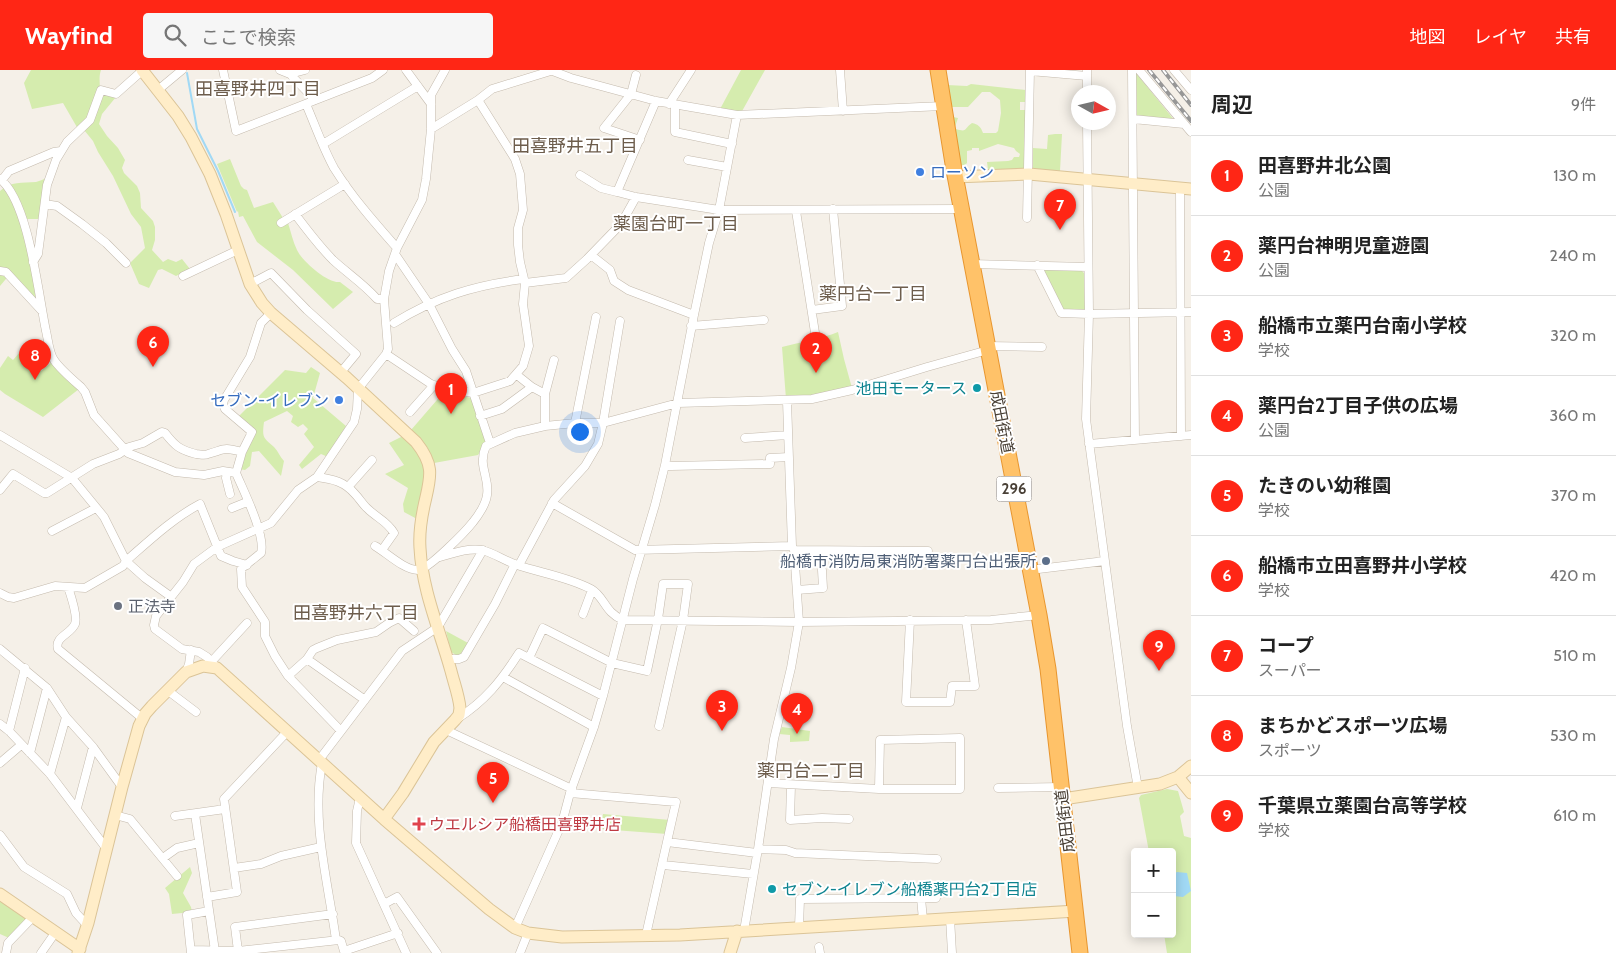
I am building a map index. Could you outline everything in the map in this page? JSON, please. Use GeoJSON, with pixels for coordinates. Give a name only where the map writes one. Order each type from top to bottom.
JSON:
{"type":"FeatureCollection","features":[{"type":"Feature","properties":{"kind":"highway","name":"成田街道"},"geometry":{"type":"LineString","coordinates":[[938,70],[955,177],[1048,669],[1080,953]]}},
{"type":"Feature","properties":{"kind":"street"},"geometry":{"type":"LineString","coordinates":[[33,262],[38,254],[47,185],[61,151],[67,142],[90,120],[101,90],[116,94],[142,70],[185,126],[210,174],[250,284],[262,303],[271,313],[341,372],[421,448],[429,463],[430,470],[430,483],[420,529],[422,570],[459,702],[458,715],[434,742],[404,793],[384,819]]}},
{"type":"Feature","properties":{"kind":"street"},"geometry":{"type":"LineString","coordinates":[[158,90],[182,70]]}},
{"type":"Feature","properties":{"kind":"street"},"geometry":{"type":"LineString","coordinates":[[223,70],[236,131],[372,78],[382,70]]}},
{"type":"Feature","properties":{"kind":"street"},"geometry":{"type":"LineString","coordinates":[[280,70],[290,74],[316,100]]}},
{"type":"Feature","properties":{"kind":"street"},"geometry":{"type":"LineString","coordinates":[[290,74],[305,70]]}},
{"type":"Feature","properties":{"kind":"street"},"geometry":{"type":"LineString","coordinates":[[406,70],[431,104]]}},
{"type":"Feature","properties":{"kind":"street"},"geometry":{"type":"LineString","coordinates":[[445,70],[431,95],[426,179],[422,200],[396,251],[389,271],[384,299],[388,349],[358,389],[354,422],[317,477],[298,490],[271,523],[217,547],[194,564],[183,582],[156,616],[155,630],[182,649],[199,652],[360,798],[489,910],[515,928],[528,933],[562,937],[680,935],[1076,911]]}},
{"type":"Feature","properties":{"kind":"street"},"geometry":{"type":"LineString","coordinates":[[430,129],[478,100],[492,89],[552,70],[571,78],[672,105],[737,115],[943,106]]}},
{"type":"Feature","properties":{"kind":"street"},"geometry":{"type":"LineString","coordinates":[[691,70],[672,105],[675,132],[732,144]]}},
{"type":"Feature","properties":{"kind":"street"},"geometry":{"type":"LineString","coordinates":[[840,70],[843,111]]}},
{"type":"Feature","properties":{"kind":"street"},"geometry":{"type":"LineString","coordinates":[[1027,218],[1030,70],[1087,73]]}},
{"type":"Feature","properties":{"kind":"street"},"geometry":{"type":"LineString","coordinates":[[1132,70],[1135,440]]}},
{"type":"Feature","properties":{"kind":"street"},"geometry":{"type":"LineString","coordinates":[[1139,70],[1191,132]]}},
{"type":"Feature","properties":{"kind":"street"},"geometry":{"type":"LineString","coordinates":[[1174,70],[1191,89]]}},
{"type":"Feature","properties":{"kind":"street"},"geometry":{"type":"LineString","coordinates":[[636,75],[631,94],[604,128],[640,140]]}},
{"type":"Feature","properties":{"kind":"street"},"geometry":{"type":"LineString","coordinates":[[323,144],[418,86]]}},
{"type":"Feature","properties":{"kind":"street"},"geometry":{"type":"LineString","coordinates":[[386,354],[418,377],[434,385],[441,388],[473,393],[510,381],[523,366],[529,346],[523,304],[525,281],[518,245],[518,228],[523,210],[520,174],[515,159],[478,100]]}},
{"type":"Feature","properties":{"kind":"street"},"geometry":{"type":"LineString","coordinates":[[617,192],[656,101]]}},
{"type":"Feature","properties":{"kind":"street"},"geometry":{"type":"LineString","coordinates":[[306,104],[331,162],[353,196],[396,251],[429,304],[452,349],[466,371],[490,443]]}},
{"type":"Feature","properties":{"kind":"street"},"geometry":{"type":"LineString","coordinates":[[515,928],[562,824],[571,791],[604,696],[632,579],[655,506],[665,465],[691,326],[719,210],[737,115]]}},
{"type":"Feature","properties":{"kind":"street"},"geometry":{"type":"LineString","coordinates":[[1133,119],[1184,124]]}},
{"type":"Feature","properties":{"kind":"street"},"geometry":{"type":"LineString","coordinates":[[1087,130],[1089,314],[1086,419],[1127,726],[1138,788]]}},
{"type":"Feature","properties":{"kind":"street"},"geometry":{"type":"LineString","coordinates":[[61,151],[54,152],[9,171],[1,179],[19,205],[53,360],[81,387],[85,392],[94,415],[128,453],[175,472],[204,475],[227,472],[236,473]]}},
{"type":"Feature","properties":{"kind":"street"},"geometry":{"type":"LineString","coordinates":[[688,160],[727,167]]}},
{"type":"Feature","properties":{"kind":"street"},"geometry":{"type":"LineString","coordinates":[[955,177],[1029,174],[1186,189],[1181,312],[1181,436]]}},
{"type":"Feature","properties":{"kind":"street"},"geometry":{"type":"LineString","coordinates":[[580,175],[601,188],[636,197],[719,210],[961,209]]}},
{"type":"Feature","properties":{"kind":"street"},"geometry":{"type":"LineString","coordinates":[[282,223],[345,184]]}},
{"type":"Feature","properties":{"kind":"street"},"geometry":{"type":"LineString","coordinates":[[394,323],[429,304],[481,285],[566,278],[592,255],[621,224],[636,197]]}},
{"type":"Feature","properties":{"kind":"street"},"geometry":{"type":"LineString","coordinates":[[45,204],[57,206],[82,224],[106,243],[126,263]]}},
{"type":"Feature","properties":{"kind":"street"},"geometry":{"type":"LineString","coordinates":[[812,310],[842,306],[833,209]]}},
{"type":"Feature","properties":{"kind":"street"},"geometry":{"type":"LineString","coordinates":[[796,211],[816,339]]}},
{"type":"Feature","properties":{"kind":"street"},"geometry":{"type":"LineString","coordinates":[[295,214],[307,231],[333,260],[377,299],[384,299]]}},
{"type":"Feature","properties":{"kind":"street"},"geometry":{"type":"LineString","coordinates":[[183,276],[238,250]]}},
{"type":"Feature","properties":{"kind":"street"},"geometry":{"type":"LineString","coordinates":[[592,255],[610,270],[614,281],[628,290],[694,315]]}},
{"type":"Feature","properties":{"kind":"street"},"geometry":{"type":"LineString","coordinates":[[972,264],[1088,267]]}},
{"type":"Feature","properties":{"kind":"street"},"geometry":{"type":"LineString","coordinates":[[1037,265],[1061,313],[1191,312]]}},
{"type":"Feature","properties":{"kind":"street"},"geometry":{"type":"LineString","coordinates":[[0,272],[6,272],[42,311]]}},
{"type":"Feature","properties":{"kind":"street"},"geometry":{"type":"LineString","coordinates":[[250,284],[271,273],[307,310],[356,354],[341,372]]}},
{"type":"Feature","properties":{"kind":"street"},"geometry":{"type":"LineString","coordinates":[[271,313],[261,323],[250,356],[223,404],[225,409],[252,432],[242,452],[236,473],[259,529],[262,549],[261,553],[241,569],[242,587],[265,622],[265,636],[288,676],[341,731]]}},
{"type":"Feature","properties":{"kind":"street"},"geometry":{"type":"LineString","coordinates":[[575,423],[596,317]]}},
{"type":"Feature","properties":{"kind":"street"},"geometry":{"type":"LineString","coordinates":[[691,326],[764,320]]}},
{"type":"Feature","properties":{"kind":"street"},"geometry":{"type":"LineString","coordinates":[[448,658],[459,659],[464,657],[552,503],[590,458],[598,444],[620,321]]}},
{"type":"Feature","properties":{"kind":"street"},"geometry":{"type":"LineString","coordinates":[[375,546],[404,566],[414,570],[422,570],[438,558],[473,522],[484,503],[487,491],[481,459],[486,446],[515,434],[545,426],[603,423],[678,403],[812,399],[852,390],[988,348],[1042,347]]}},
{"type":"Feature","properties":{"kind":"street"},"geometry":{"type":"LineString","coordinates":[[545,426],[545,394],[554,360]]}},
{"type":"Feature","properties":{"kind":"street"},"geometry":{"type":"LineString","coordinates":[[517,375],[532,387],[545,394]]}},
{"type":"Feature","properties":{"kind":"street"},"geometry":{"type":"LineString","coordinates":[[410,412],[434,385]]}},
{"type":"Feature","properties":{"kind":"street"},"geometry":{"type":"LineString","coordinates":[[480,416],[502,409],[532,387]]}},
{"type":"Feature","properties":{"kind":"street"},"geometry":{"type":"LineString","coordinates":[[730,953],[740,931],[753,874],[774,740],[791,668],[799,622],[793,548],[787,401]]}},
{"type":"Feature","properties":{"kind":"street"},"geometry":{"type":"LineString","coordinates":[[0,490],[13,474],[47,493],[93,464],[143,443],[162,432],[177,447],[187,452],[206,455],[228,448],[242,452]]}},
{"type":"Feature","properties":{"kind":"street"},"geometry":{"type":"LineString","coordinates":[[0,435],[72,478],[104,517],[126,561],[170,596]]}},
{"type":"Feature","properties":{"kind":"street"},"geometry":{"type":"LineString","coordinates":[[745,438],[788,435]]}},
{"type":"Feature","properties":{"kind":"street"},"geometry":{"type":"LineString","coordinates":[[1090,444],[1191,435]]}},
{"type":"Feature","properties":{"kind":"street"},"geometry":{"type":"LineString","coordinates":[[665,465],[770,464],[770,458],[789,457]]}},
{"type":"Feature","properties":{"kind":"street"},"geometry":{"type":"LineString","coordinates":[[348,487],[372,460]]}},
{"type":"Feature","properties":{"kind":"street"},"geometry":{"type":"LineString","coordinates":[[227,472],[226,478],[230,494]]}},
{"type":"Feature","properties":{"kind":"street"},"geometry":{"type":"LineString","coordinates":[[317,477],[337,480],[348,487],[356,494],[366,508],[389,524],[394,533],[382,550]]}},
{"type":"Feature","properties":{"kind":"street"},"geometry":{"type":"LineString","coordinates":[[232,508],[247,502]]}},
{"type":"Feature","properties":{"kind":"street"},"geometry":{"type":"LineString","coordinates":[[552,503],[636,550],[793,548],[928,551]]}},
{"type":"Feature","properties":{"kind":"street"},"geometry":{"type":"LineString","coordinates":[[0,593],[14,598],[55,586],[85,588],[123,566],[162,528],[200,504],[221,556],[247,565]]}},
{"type":"Feature","properties":{"kind":"street"},"geometry":{"type":"LineString","coordinates":[[52,531],[96,508]]}},
{"type":"Feature","properties":{"kind":"street"},"geometry":{"type":"LineString","coordinates":[[438,558],[458,551],[482,550],[517,565],[581,584],[600,596],[608,609],[623,620],[799,622],[991,620],[1039,615]]}},
{"type":"Feature","properties":{"kind":"street"},"geometry":{"type":"LineString","coordinates":[[336,940],[321,847],[318,788],[320,761],[402,651],[438,627],[482,550]]}},
{"type":"Feature","properties":{"kind":"street"},"geometry":{"type":"LineString","coordinates":[[1030,570],[1105,561]]}},
{"type":"Feature","properties":{"kind":"street"},"geometry":{"type":"LineString","coordinates":[[797,590],[823,588],[822,570]]}},
{"type":"Feature","properties":{"kind":"street"},"geometry":{"type":"LineString","coordinates":[[529,658],[542,628],[612,663],[647,671],[663,584],[688,584],[683,620],[659,726]]}},
{"type":"Feature","properties":{"kind":"street"},"geometry":{"type":"LineString","coordinates":[[68,587],[76,616],[76,623],[58,641],[56,644],[58,649],[143,719]]}},
{"type":"Feature","properties":{"kind":"street"},"geometry":{"type":"LineString","coordinates":[[583,614],[592,590]]}},
{"type":"Feature","properties":{"kind":"street"},"geometry":{"type":"LineString","coordinates":[[288,676],[313,650],[337,640],[376,632],[399,618],[414,631]]}},
{"type":"Feature","properties":{"kind":"street"},"geometry":{"type":"LineString","coordinates":[[910,620],[906,702],[950,702],[952,686],[975,686],[966,620]]}},
{"type":"Feature","properties":{"kind":"street"},"geometry":{"type":"LineString","coordinates":[[0,894],[79,951],[114,815],[139,726],[145,714],[186,672],[203,666],[214,665],[247,623]]}},
{"type":"Feature","properties":{"kind":"street"},"geometry":{"type":"LineString","coordinates":[[0,649],[47,688],[66,717],[93,747],[122,787]]}},
{"type":"Feature","properties":{"kind":"street"},"geometry":{"type":"LineString","coordinates":[[186,672],[191,650]]}},
{"type":"Feature","properties":{"kind":"street"},"geometry":{"type":"LineString","coordinates":[[455,720],[476,707],[503,678],[519,654],[604,696]]}},
{"type":"Feature","properties":{"kind":"street"},"geometry":{"type":"LineString","coordinates":[[307,658],[365,700]]}},
{"type":"Feature","properties":{"kind":"street"},"geometry":{"type":"LineString","coordinates":[[9,731],[25,668]]}},
{"type":"Feature","properties":{"kind":"street"},"geometry":{"type":"LineString","coordinates":[[503,678],[594,727]]}},
{"type":"Feature","properties":{"kind":"street"},"geometry":{"type":"LineString","coordinates":[[30,753],[47,688]]}},
{"type":"Feature","properties":{"kind":"street"},"geometry":{"type":"LineString","coordinates":[[167,690],[196,712]]}},
{"type":"Feature","properties":{"kind":"street"},"geometry":{"type":"LineString","coordinates":[[50,774],[66,717]]}},
{"type":"Feature","properties":{"kind":"street"},"geometry":{"type":"LineString","coordinates":[[0,724],[50,774],[106,848]]}},
{"type":"Feature","properties":{"kind":"street"},"geometry":{"type":"LineString","coordinates":[[446,730],[571,791],[676,802],[646,935]]}},
{"type":"Feature","properties":{"kind":"street"},"geometry":{"type":"LineString","coordinates":[[207,897],[238,892],[224,799],[287,732]]}},
{"type":"Feature","properties":{"kind":"street"},"geometry":{"type":"LineString","coordinates":[[768,783],[879,789],[960,789],[960,738],[880,740],[879,789]]}},
{"type":"Feature","properties":{"kind":"street"},"geometry":{"type":"LineString","coordinates":[[0,763],[21,745]]}},
{"type":"Feature","properties":{"kind":"street"},"geometry":{"type":"LineString","coordinates":[[77,808],[93,747]]}},
{"type":"Feature","properties":{"kind":"street"},"geometry":{"type":"LineString","coordinates":[[998,788],[1062,793],[1138,788],[1160,784],[1178,776],[1191,766]]}},
{"type":"Feature","properties":{"kind":"street"},"geometry":{"type":"LineString","coordinates":[[1178,776],[1191,793]]}},
{"type":"Feature","properties":{"kind":"street"},"geometry":{"type":"LineString","coordinates":[[791,785],[790,820],[850,819]]}},
{"type":"Feature","properties":{"kind":"street"},"geometry":{"type":"LineString","coordinates":[[360,798],[357,811],[356,843],[406,953]]}},
{"type":"Feature","properties":{"kind":"street"},"geometry":{"type":"LineString","coordinates":[[175,816],[225,809]]}},
{"type":"Feature","properties":{"kind":"street"},"geometry":{"type":"LineString","coordinates":[[195,814],[215,951]]}},
{"type":"Feature","properties":{"kind":"street"},"geometry":{"type":"LineString","coordinates":[[114,815],[130,819],[177,876]]}},
{"type":"Feature","properties":{"kind":"street"},"geometry":{"type":"LineString","coordinates":[[0,835],[24,867],[67,894],[76,913],[87,925]]}},
{"type":"Feature","properties":{"kind":"street"},"geometry":{"type":"LineString","coordinates":[[667,842],[757,851],[786,850],[795,853],[937,859]]}},
{"type":"Feature","properties":{"kind":"street"},"geometry":{"type":"LineString","coordinates":[[163,858],[176,848],[200,843]]}},
{"type":"Feature","properties":{"kind":"street"},"geometry":{"type":"LineString","coordinates":[[234,868],[261,864],[281,856],[321,847]]}},
{"type":"Feature","properties":{"kind":"street"},"geometry":{"type":"LineString","coordinates":[[663,865],[753,874]]}},
{"type":"Feature","properties":{"kind":"street"},"geometry":{"type":"LineString","coordinates":[[384,904],[397,897],[437,953]]}},
{"type":"Feature","properties":{"kind":"street"},"geometry":{"type":"LineString","coordinates":[[921,898],[923,920]]}},
{"type":"Feature","properties":{"kind":"street"},"geometry":{"type":"LineString","coordinates":[[798,927],[800,899],[936,898]]}},
{"type":"Feature","properties":{"kind":"street"},"geometry":{"type":"LineString","coordinates":[[209,911],[187,915],[191,952],[286,950],[336,940],[341,941],[344,950],[398,933]]}},
{"type":"Feature","properties":{"kind":"street"},"geometry":{"type":"LineString","coordinates":[[238,951],[235,926],[332,914]]}},
{"type":"Feature","properties":{"kind":"street"},"geometry":{"type":"LineString","coordinates":[[6,953],[8,943],[33,917]]}},
{"type":"Feature","properties":{"kind":"street"},"geometry":{"type":"LineString","coordinates":[[950,918],[952,953]]}},
{"type":"Feature","properties":{"kind":"street"},"geometry":{"type":"LineString","coordinates":[[41,953],[55,933]]}},
{"type":"Feature","properties":{"kind":"street"},"geometry":{"type":"LineString","coordinates":[[520,953],[528,933]]}},
{"type":"Feature","properties":{"kind":"street"},"geometry":{"type":"LineString","coordinates":[[0,939],[8,943]]}},
{"type":"Feature","properties":{"kind":"green space"},"geometry":{"type":"Polygon","coordinates":[[[31,70],[101,70],[100,88],[95,101],[88,116],[78,129],[63,103],[32,109],[24,83],[31,70]]]}},
{"type":"Feature","properties":{"kind":"green space"},"geometry":{"type":"Polygon","coordinates":[[[741,70],[765,70],[741,113],[719,111],[741,70]]]}},
{"type":"Feature","properties":{"kind":"green space"},"geometry":{"type":"Polygon","coordinates":[[[1136,73],[1175,121],[1137,117],[1136,73]]]}},
{"type":"Feature","properties":{"kind":"green space"},"geometry":{"type":"Polygon","coordinates":[[[971,84],[1026,90],[1026,102],[1020,102],[1020,110],[1026,110],[1026,169],[988,170],[987,162],[1008,161],[1014,157],[1019,157],[1020,154],[1014,148],[998,144],[979,151],[979,148],[972,148],[972,150],[967,151],[967,163],[960,165],[953,117],[958,118],[956,129],[964,130],[972,123],[979,126],[983,133],[996,133],[1001,113],[1000,100],[990,92],[982,92],[968,107],[951,107],[947,85],[967,86],[971,84]]]}},
{"type":"Feature","properties":{"kind":"green space"},"geometry":{"type":"Polygon","coordinates":[[[102,93],[116,97],[102,114],[99,124],[125,160],[122,168],[124,173],[137,186],[140,193],[141,208],[153,221],[155,240],[152,250],[163,262],[168,259],[176,262],[182,259],[190,269],[176,276],[162,269],[158,270],[149,288],[139,284],[130,263],[145,248],[141,227],[131,214],[113,176],[93,141],[84,130],[102,93]]]}},
{"type":"Feature","properties":{"kind":"green space"},"geometry":{"type":"Polygon","coordinates":[[[1062,134],[1060,171],[1033,169],[1033,148],[1047,149],[1048,135],[1062,134]]]}},
{"type":"Feature","properties":{"kind":"green space"},"geometry":{"type":"Polygon","coordinates":[[[230,159],[241,186],[247,190],[254,208],[273,202],[283,218],[278,222],[281,227],[288,223],[296,247],[304,260],[322,276],[335,282],[340,282],[353,292],[333,309],[293,270],[257,242],[243,216],[239,217],[217,164],[230,159]]]}},
{"type":"Feature","properties":{"kind":"green space"},"geometry":{"type":"Polygon","coordinates":[[[48,177],[41,219],[22,219],[39,303],[10,274],[0,286],[0,191],[13,184],[36,182],[48,177]]]}},
{"type":"Feature","properties":{"kind":"green space"},"geometry":{"type":"Polygon","coordinates":[[[1043,269],[1081,270],[1084,273],[1085,309],[1083,311],[1062,310],[1043,269]]]}},
{"type":"Feature","properties":{"kind":"green space"},"geometry":{"type":"Polygon","coordinates":[[[838,332],[852,388],[811,397],[786,399],[782,347],[818,339],[838,332]]]}},
{"type":"Feature","properties":{"kind":"green space"},"geometry":{"type":"Polygon","coordinates":[[[20,352],[41,371],[52,362],[79,389],[43,417],[5,394],[0,390],[0,368],[8,356],[13,360],[20,352]]]}},
{"type":"Feature","properties":{"kind":"green space"},"geometry":{"type":"Polygon","coordinates":[[[311,367],[320,373],[313,398],[346,426],[328,457],[321,454],[302,469],[299,465],[314,447],[304,434],[308,429],[303,424],[298,427],[291,422],[293,416],[287,411],[264,422],[263,427],[264,437],[284,461],[281,476],[259,451],[252,452],[250,466],[245,470],[239,469],[244,453],[252,438],[238,417],[285,370],[306,373],[311,367]]]}},
{"type":"Feature","properties":{"kind":"green space"},"geometry":{"type":"Polygon","coordinates":[[[443,393],[472,398],[486,444],[478,455],[434,463],[427,447],[411,430],[443,393]]]}},
{"type":"Feature","properties":{"kind":"green space"},"geometry":{"type":"Polygon","coordinates":[[[403,436],[417,450],[424,466],[425,484],[417,519],[404,512],[403,504],[408,488],[385,474],[404,465],[389,443],[403,436]]]}},
{"type":"Feature","properties":{"kind":"green space"},"geometry":{"type":"Polygon","coordinates":[[[446,631],[468,643],[460,655],[451,652],[446,631]]]}},
{"type":"Feature","properties":{"kind":"green space"},"geometry":{"type":"Polygon","coordinates":[[[782,727],[810,731],[809,741],[790,742],[790,735],[779,734],[782,727]]]}},
{"type":"Feature","properties":{"kind":"green space"},"geometry":{"type":"Polygon","coordinates":[[[1167,789],[1178,791],[1184,812],[1180,816],[1184,836],[1191,838],[1191,953],[1167,953],[1165,938],[1176,938],[1176,848],[1148,848],[1139,798],[1141,795],[1167,789]]]}},
{"type":"Feature","properties":{"kind":"green space"},"geometry":{"type":"Polygon","coordinates":[[[603,814],[670,820],[667,834],[600,829],[603,814]]]}},
{"type":"Feature","properties":{"kind":"green space"},"geometry":{"type":"Polygon","coordinates":[[[190,867],[192,873],[183,893],[192,912],[172,914],[169,894],[165,888],[190,867]]]}},
{"type":"Feature","properties":{"kind":"green space"},"geometry":{"type":"Polygon","coordinates":[[[0,900],[25,917],[26,920],[9,938],[0,934],[0,900]]]}},
{"type":"Feature","properties":{"kind":"water"},"geometry":{"type":"Polygon","coordinates":[[[1176,873],[1187,873],[1191,891],[1183,897],[1176,896],[1176,873]]]}},
{"type":"Feature","properties":{"kind":"waterway"},"geometry":{"type":"LineString","coordinates":[[187,73],[197,129],[218,171],[235,212]]}},
{"type":"Feature","properties":{"kind":"railway"},"geometry":{"type":"LineString","coordinates":[[1149,70],[1191,121]]}},
{"type":"Feature","properties":{"kind":"railway"},"geometry":{"type":"LineString","coordinates":[[1163,70],[1191,105]]}},
{"type":"Feature","properties":{"kind":"place","name":"ローソン"},"geometry":{"type":"Point","coordinates":[920,172]}},
{"type":"Feature","properties":{"kind":"place","name":"コープ"},"geometry":{"type":"Point","coordinates":[1060,230]}},
{"type":"Feature","properties":{"kind":"place","name":"船橋市立田喜野井小学校"},"geometry":{"type":"Point","coordinates":[153,367]}},
{"type":"Feature","properties":{"kind":"place","name":"薬円台神明児童遊園"},"geometry":{"type":"Point","coordinates":[816,373]}},
{"type":"Feature","properties":{"kind":"place","name":"まちかどスポーツ広場"},"geometry":{"type":"Point","coordinates":[35,380]}},
{"type":"Feature","properties":{"kind":"place","name":"池田モータース"},"geometry":{"type":"Point","coordinates":[977,388]}},
{"type":"Feature","properties":{"kind":"place","name":"セブン-イレブン"},"geometry":{"type":"Point","coordinates":[339,400]}},
{"type":"Feature","properties":{"kind":"place","name":"田喜野井北公園"},"geometry":{"type":"Point","coordinates":[451,414]}},
{"type":"Feature","properties":{"kind":"place","name":"船橋市消防局東消防署薬円台出張所"},"geometry":{"type":"Point","coordinates":[1046,561]}},
{"type":"Feature","properties":{"kind":"place","name":"正法寺"},"geometry":{"type":"Point","coordinates":[118,606]}},
{"type":"Feature","properties":{"kind":"place","name":"千葉県立薬園台高等学校"},"geometry":{"type":"Point","coordinates":[1159,671]}},
{"type":"Feature","properties":{"kind":"place","name":"船橋市立薬円台南小学校"},"geometry":{"type":"Point","coordinates":[722,731]}},
{"type":"Feature","properties":{"kind":"place","name":"薬円台2丁目子供の広場"},"geometry":{"type":"Point","coordinates":[797,734]}},
{"type":"Feature","properties":{"kind":"place","name":"たきのい幼稚園"},"geometry":{"type":"Point","coordinates":[493,803]}},
{"type":"Feature","properties":{"kind":"place","name":"ウエルシア船橋田喜野井店"},"geometry":{"type":"Point","coordinates":[419,824]}},
{"type":"Feature","properties":{"kind":"place","name":"セブン-イレブン船橋薬円台2丁目店"},"geometry":{"type":"Point","coordinates":[772,889]}},
{"type":"Feature","properties":{"kind":"district","name":"田喜野井四丁目"},"geometry":{"type":"Point","coordinates":[258,89]}},
{"type":"Feature","properties":{"kind":"district","name":"田喜野井五丁目"},"geometry":{"type":"Point","coordinates":[575,146]}},
{"type":"Feature","properties":{"kind":"district","name":"薬園台町一丁目"},"geometry":{"type":"Point","coordinates":[676,224]}},
{"type":"Feature","properties":{"kind":"district","name":"薬円台一丁目"},"geometry":{"type":"Point","coordinates":[873,294]}},
{"type":"Feature","properties":{"kind":"district","name":"田喜野井六丁目"},"geometry":{"type":"Point","coordinates":[356,613]}},
{"type":"Feature","properties":{"kind":"district","name":"薬円台二丁目"},"geometry":{"type":"Point","coordinates":[811,771]}}]}
